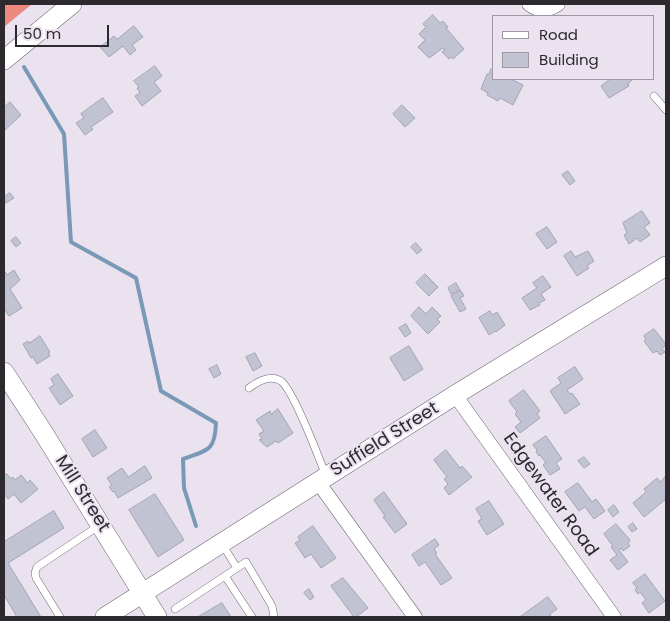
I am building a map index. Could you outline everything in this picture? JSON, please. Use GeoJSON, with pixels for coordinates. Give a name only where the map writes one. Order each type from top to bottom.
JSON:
{"type":"FeatureCollection","features":[{"type":"Feature","properties":{"kind":"main road"},"geometry":{"type":"LineString","coordinates":[[4,60],[72,4]]}},
{"type":"Feature","properties":{"kind":"main road","name":"Suffield Street"},"geometry":{"type":"LineString","coordinates":[[105,617],[455,395],[666,266]]}},
{"type":"Feature","properties":{"kind":"main road","name":"Mill Street"},"geometry":{"type":"LineString","coordinates":[[4,372],[158,617]]}},
{"type":"Feature","properties":{"kind":"street"},"geometry":{"type":"LineString","coordinates":[[529,4],[544,10],[558,4]]}},
{"type":"Feature","properties":{"kind":"street","name":"Edgewater Road"},"geometry":{"type":"LineString","coordinates":[[455,395],[614,617]]}},
{"type":"Feature","properties":{"kind":"street"},"geometry":{"type":"LineString","coordinates":[[322,480],[415,617]]}},
{"type":"Feature","properties":{"kind":"lane"},"geometry":{"type":"LineString","coordinates":[[654,96],[666,110]]}},
{"type":"Feature","properties":{"kind":"lane"},"geometry":{"type":"LineString","coordinates":[[249,388],[258,382],[272,378],[281,382],[288,390],[297,408],[322,480]]}},
{"type":"Feature","properties":{"kind":"lane"},"geometry":{"type":"LineString","coordinates":[[60,617],[36,578],[35,570],[101,525]]}},
{"type":"Feature","properties":{"kind":"lane"},"geometry":{"type":"LineString","coordinates":[[222,544],[237,568]]}},
{"type":"Feature","properties":{"kind":"lane"},"geometry":{"type":"LineString","coordinates":[[174,609],[246,562],[272,606],[274,617]]}},
{"type":"Feature","properties":{"kind":"lane"},"geometry":{"type":"LineString","coordinates":[[225,576],[252,617]]}},
{"type":"Feature","properties":{"kind":"shaded area"},"geometry":{"type":"Polygon","coordinates":[[[4,4],[32,4],[4,27],[4,4]]]}},
{"type":"Feature","properties":{"kind":"building"},"geometry":{"type":"Polygon","coordinates":[[[433,15],[440,23],[443,21],[448,27],[446,28],[464,49],[453,59],[451,57],[449,59],[442,52],[445,50],[443,48],[429,58],[418,47],[425,40],[419,34],[426,27],[423,24],[433,15]]]}},
{"type":"Feature","properties":{"kind":"building"},"geometry":{"type":"Polygon","coordinates":[[[134,26],[143,37],[132,45],[136,50],[130,55],[123,46],[109,57],[100,47],[114,36],[117,39],[134,26]]]}},
{"type":"Feature","properties":{"kind":"building"},"geometry":{"type":"Polygon","coordinates":[[[155,66],[162,76],[154,82],[161,91],[142,106],[135,96],[140,93],[137,88],[139,87],[134,81],[155,66]]]}},
{"type":"Feature","properties":{"kind":"building"},"geometry":{"type":"Polygon","coordinates":[[[491,69],[492,80],[513,80],[523,85],[513,105],[500,98],[498,101],[481,89],[487,74],[489,74],[491,69]]]}},
{"type":"Feature","properties":{"kind":"building"},"geometry":{"type":"Polygon","coordinates":[[[609,80],[632,80],[628,84],[629,86],[609,98],[601,86],[609,80]]]}},
{"type":"Feature","properties":{"kind":"building"},"geometry":{"type":"Polygon","coordinates":[[[103,98],[113,112],[91,127],[93,129],[85,135],[76,123],[84,118],[81,114],[103,98]]]}},
{"type":"Feature","properties":{"kind":"building"},"geometry":{"type":"Polygon","coordinates":[[[10,102],[21,115],[4,131],[4,108],[10,102]]]}},
{"type":"Feature","properties":{"kind":"building"},"geometry":{"type":"Polygon","coordinates":[[[402,105],[415,118],[405,127],[393,114],[402,105]]]}},
{"type":"Feature","properties":{"kind":"building"},"geometry":{"type":"Polygon","coordinates":[[[568,171],[575,181],[570,185],[562,175],[568,171]]]}},
{"type":"Feature","properties":{"kind":"building"},"geometry":{"type":"Polygon","coordinates":[[[10,193],[14,198],[4,204],[4,197],[10,193]]]}},
{"type":"Feature","properties":{"kind":"building"},"geometry":{"type":"Polygon","coordinates":[[[642,211],[650,223],[644,227],[650,235],[640,242],[637,238],[629,244],[624,235],[627,233],[623,223],[642,211]]]}},
{"type":"Feature","properties":{"kind":"building"},"geometry":{"type":"Polygon","coordinates":[[[547,227],[557,242],[547,249],[536,234],[547,227]]]}},
{"type":"Feature","properties":{"kind":"building"},"geometry":{"type":"Polygon","coordinates":[[[16,237],[21,243],[16,247],[11,241],[16,237]]]}},
{"type":"Feature","properties":{"kind":"building"},"geometry":{"type":"Polygon","coordinates":[[[416,243],[422,250],[417,254],[411,247],[416,243]]]}},
{"type":"Feature","properties":{"kind":"building"},"geometry":{"type":"Polygon","coordinates":[[[571,251],[575,257],[588,251],[594,261],[587,266],[589,268],[577,276],[564,256],[571,251]]]}},
{"type":"Feature","properties":{"kind":"building"},"geometry":{"type":"Polygon","coordinates":[[[4,270],[7,275],[14,270],[20,280],[10,289],[22,308],[9,316],[4,309],[4,270]]]}},
{"type":"Feature","properties":{"kind":"building"},"geometry":{"type":"Polygon","coordinates":[[[425,274],[438,287],[429,296],[416,283],[425,274]]]}},
{"type":"Feature","properties":{"kind":"building"},"geometry":{"type":"Polygon","coordinates":[[[543,276],[551,287],[541,294],[545,300],[530,310],[522,298],[537,288],[533,283],[543,276]]]}},
{"type":"Feature","properties":{"kind":"building"},"geometry":{"type":"Polygon","coordinates":[[[456,283],[460,290],[451,294],[448,288],[456,283]]]}},
{"type":"Feature","properties":{"kind":"building"},"geometry":{"type":"Polygon","coordinates":[[[461,291],[464,296],[460,298],[466,309],[460,312],[451,296],[461,291]]]}},
{"type":"Feature","properties":{"kind":"building"},"geometry":{"type":"Polygon","coordinates":[[[419,307],[426,314],[432,307],[441,316],[437,319],[440,322],[428,334],[411,316],[419,307]]]}},
{"type":"Feature","properties":{"kind":"building"},"geometry":{"type":"Polygon","coordinates":[[[490,311],[492,315],[497,312],[505,325],[489,335],[479,318],[490,311]]]}},
{"type":"Feature","properties":{"kind":"building"},"geometry":{"type":"Polygon","coordinates":[[[406,324],[411,333],[405,337],[399,328],[406,324]]]}},
{"type":"Feature","properties":{"kind":"building"},"geometry":{"type":"Polygon","coordinates":[[[654,329],[666,344],[662,349],[665,352],[660,355],[657,351],[653,353],[644,341],[646,340],[644,336],[654,329]]]}},
{"type":"Feature","properties":{"kind":"building"},"geometry":{"type":"Polygon","coordinates":[[[40,336],[50,352],[48,353],[50,356],[37,364],[23,344],[28,341],[29,343],[40,336]]]}},
{"type":"Feature","properties":{"kind":"building"},"geometry":{"type":"Polygon","coordinates":[[[409,346],[423,369],[404,381],[390,358],[409,346]]]}},
{"type":"Feature","properties":{"kind":"building"},"geometry":{"type":"Polygon","coordinates":[[[255,353],[262,366],[253,371],[246,357],[255,353]]]}},
{"type":"Feature","properties":{"kind":"building"},"geometry":{"type":"Polygon","coordinates":[[[217,365],[221,374],[214,378],[209,369],[217,365]]]}},
{"type":"Feature","properties":{"kind":"building"},"geometry":{"type":"Polygon","coordinates":[[[575,367],[583,379],[567,390],[570,394],[572,393],[580,404],[565,414],[550,391],[561,383],[558,378],[575,367]]]}},
{"type":"Feature","properties":{"kind":"building"},"geometry":{"type":"Polygon","coordinates":[[[58,374],[73,396],[60,405],[49,388],[54,385],[51,379],[58,374]]]}},
{"type":"Feature","properties":{"kind":"building"},"geometry":{"type":"Polygon","coordinates":[[[524,390],[540,411],[537,414],[540,418],[520,433],[515,427],[521,422],[509,401],[524,390]]]}},
{"type":"Feature","properties":{"kind":"building"},"geometry":{"type":"Polygon","coordinates":[[[278,409],[293,433],[278,443],[276,441],[267,447],[259,440],[262,439],[259,434],[264,431],[256,420],[270,411],[271,414],[278,409]]]}},
{"type":"Feature","properties":{"kind":"building"},"geometry":{"type":"Polygon","coordinates":[[[95,430],[107,448],[93,457],[82,439],[95,430]]]}},
{"type":"Feature","properties":{"kind":"building"},"geometry":{"type":"Polygon","coordinates":[[[546,436],[562,459],[556,463],[560,469],[550,475],[543,465],[546,463],[536,452],[537,450],[533,445],[546,436]]]}},
{"type":"Feature","properties":{"kind":"building"},"geometry":{"type":"Polygon","coordinates":[[[446,450],[460,468],[462,466],[472,477],[449,495],[444,488],[448,484],[444,479],[447,477],[434,460],[446,450]]]}},
{"type":"Feature","properties":{"kind":"building"},"geometry":{"type":"Polygon","coordinates":[[[584,457],[590,464],[584,468],[578,461],[584,457]]]}},
{"type":"Feature","properties":{"kind":"building"},"geometry":{"type":"Polygon","coordinates":[[[145,466],[152,478],[118,498],[109,487],[112,485],[107,478],[122,468],[128,477],[145,466]]]}},
{"type":"Feature","properties":{"kind":"building"},"geometry":{"type":"Polygon","coordinates":[[[7,474],[11,479],[13,477],[15,480],[21,475],[28,483],[30,480],[38,489],[21,503],[14,494],[8,499],[4,494],[4,476],[7,474]]]}},
{"type":"Feature","properties":{"kind":"building"},"geometry":{"type":"Polygon","coordinates":[[[666,476],[666,499],[644,517],[633,503],[646,492],[644,489],[657,478],[660,482],[666,476]]]}},
{"type":"Feature","properties":{"kind":"building"},"geometry":{"type":"Polygon","coordinates":[[[578,483],[592,502],[596,499],[605,511],[594,519],[585,507],[579,511],[565,492],[578,483]]]}},
{"type":"Feature","properties":{"kind":"building"},"geometry":{"type":"Polygon","coordinates":[[[384,492],[407,524],[395,533],[383,517],[385,516],[374,500],[384,492]]]}},
{"type":"Feature","properties":{"kind":"building"},"geometry":{"type":"Polygon","coordinates":[[[155,494],[184,540],[158,557],[129,510],[155,494]]]}},
{"type":"Feature","properties":{"kind":"building"},"geometry":{"type":"Polygon","coordinates":[[[489,501],[504,524],[487,535],[478,521],[482,519],[476,509],[489,501]]]}},
{"type":"Feature","properties":{"kind":"building"},"geometry":{"type":"Polygon","coordinates":[[[614,505],[619,512],[613,517],[608,510],[614,505]]]}},
{"type":"Feature","properties":{"kind":"building"},"geometry":{"type":"Polygon","coordinates":[[[54,511],[64,528],[8,563],[41,617],[17,617],[4,595],[4,542],[54,511]]]}},
{"type":"Feature","properties":{"kind":"building"},"geometry":{"type":"Polygon","coordinates":[[[633,523],[637,529],[632,532],[628,527],[633,523]]]}},
{"type":"Feature","properties":{"kind":"building"},"geometry":{"type":"Polygon","coordinates":[[[616,524],[630,540],[628,544],[630,546],[623,551],[621,548],[619,550],[628,562],[618,570],[610,560],[617,555],[604,534],[616,524]]]}},
{"type":"Feature","properties":{"kind":"building"},"geometry":{"type":"Polygon","coordinates":[[[313,526],[336,558],[321,568],[311,554],[305,558],[295,543],[300,540],[298,537],[313,526]]]}},
{"type":"Feature","properties":{"kind":"building"},"geometry":{"type":"Polygon","coordinates":[[[435,539],[439,545],[434,549],[437,553],[435,554],[452,578],[441,585],[425,562],[419,566],[412,555],[435,539]]]}},
{"type":"Feature","properties":{"kind":"building"},"geometry":{"type":"Polygon","coordinates":[[[645,574],[665,601],[649,613],[642,603],[646,600],[640,592],[638,594],[635,590],[637,588],[633,583],[645,574]]]}},
{"type":"Feature","properties":{"kind":"building"},"geometry":{"type":"Polygon","coordinates":[[[343,578],[368,608],[356,617],[354,617],[331,586],[343,578]]]}},
{"type":"Feature","properties":{"kind":"building"},"geometry":{"type":"Polygon","coordinates":[[[309,589],[314,597],[310,600],[304,593],[309,589]]]}},
{"type":"Feature","properties":{"kind":"building"},"geometry":{"type":"Polygon","coordinates":[[[548,597],[557,609],[550,614],[551,617],[520,617],[548,597]]]}},
{"type":"Feature","properties":{"kind":"building"},"geometry":{"type":"Polygon","coordinates":[[[222,603],[231,617],[198,617],[222,603]]]}},
{"type":"Feature","properties":{"kind":"waterway"},"geometry":{"type":"LineString","coordinates":[[24,67],[64,134],[71,242],[136,278],[161,391],[216,423],[212,444],[199,454],[183,459],[184,488],[196,526]]}}]}
